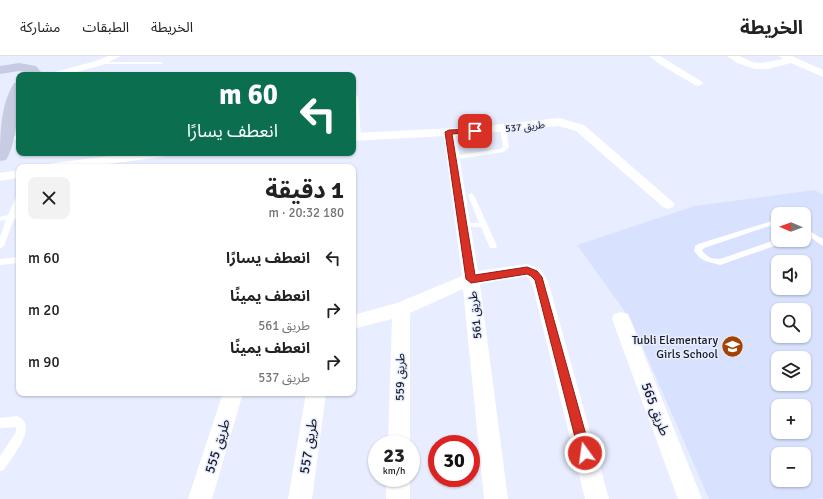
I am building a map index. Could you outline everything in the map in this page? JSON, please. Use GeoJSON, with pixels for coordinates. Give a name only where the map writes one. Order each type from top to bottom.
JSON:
{"type":"FeatureCollection","features":[{"type":"Feature","properties":{"kind":"street"},"geometry":{"type":"LineString","coordinates":[[3,56],[30,71]]}},
{"type":"Feature","properties":{"kind":"street"},"geometry":{"type":"LineString","coordinates":[[65,72],[98,63],[116,56]]}},
{"type":"Feature","properties":{"kind":"street"},"geometry":{"type":"LineString","coordinates":[[654,56],[699,83]]}},
{"type":"Feature","properties":{"kind":"street"},"geometry":{"type":"LineString","coordinates":[[732,56],[743,63],[760,67],[788,58],[823,74]]}},
{"type":"Feature","properties":{"kind":"street"},"geometry":{"type":"LineString","coordinates":[[0,70],[11,68],[30,71],[57,70],[86,66]]}},
{"type":"Feature","properties":{"kind":"street"},"geometry":{"type":"LineString","coordinates":[[0,90],[16,87]]}},
{"type":"Feature","properties":{"kind":"street"},"geometry":{"type":"LineString","coordinates":[[6,144],[13,99],[16,92]]}},
{"type":"Feature","properties":{"kind":"street"},"geometry":{"type":"LineString","coordinates":[[0,109],[6,144]]}},
{"type":"Feature","properties":{"kind":"street","name":"طريق 537"},"geometry":{"type":"LineString","coordinates":[[356,137],[449,132],[559,122],[577,126],[668,204]]}},
{"type":"Feature","properties":{"kind":"street","name":"طريق 561"},"geometry":{"type":"LineString","coordinates":[[449,132],[471,279],[496,499]]}},
{"type":"Feature","properties":{"kind":"street"},"geometry":{"type":"LineString","coordinates":[[78,164],[138,156]]}},
{"type":"Feature","properties":{"kind":"street"},"geometry":{"type":"LineString","coordinates":[[0,177],[16,174]]}},
{"type":"Feature","properties":{"kind":"street"},"geometry":{"type":"LineString","coordinates":[[356,321],[401,309],[471,279],[527,270],[534,273],[542,286],[597,499]]}},
{"type":"Feature","properties":{"kind":"street","name":"طريق 559"},"geometry":{"type":"LineString","coordinates":[[399,435],[401,309]]}},
{"type":"Feature","properties":{"kind":"street","name":"طريق 565"},"geometry":{"type":"LineString","coordinates":[[621,319],[690,499]]}},
{"type":"Feature","properties":{"kind":"street","name":"طريق 555"},"geometry":{"type":"LineString","coordinates":[[200,499],[232,396]]}},
{"type":"Feature","properties":{"kind":"street","name":"طريق 557"},"geometry":{"type":"LineString","coordinates":[[300,499],[316,396]]}},
{"type":"Feature","properties":{"kind":"street"},"geometry":{"type":"LineString","coordinates":[[398,487],[398,499]]}},
{"type":"Feature","properties":{"kind":"lane"},"geometry":{"type":"LineString","coordinates":[[98,63],[161,63]]}},
{"type":"Feature","properties":{"kind":"lane"},"geometry":{"type":"LineString","coordinates":[[452,158],[502,151],[506,147],[503,128]]}},
{"type":"Feature","properties":{"kind":"lane"},"geometry":{"type":"LineString","coordinates":[[470,195],[493,246]]}},
{"type":"Feature","properties":{"kind":"lane"},"geometry":{"type":"LineString","coordinates":[[0,219],[15,216]]}},
{"type":"Feature","properties":{"kind":"lane"},"geometry":{"type":"LineString","coordinates":[[0,246],[15,216]]}},
{"type":"Feature","properties":{"kind":"lane"},"geometry":{"type":"LineString","coordinates":[[771,224],[701,246],[698,248],[698,251],[704,258],[715,262],[720,262],[771,244]]}},
{"type":"Feature","properties":{"kind":"lane"},"geometry":{"type":"LineString","coordinates":[[463,226],[483,225]]}},
{"type":"Feature","properties":{"kind":"lane"},"geometry":{"type":"LineString","coordinates":[[811,235],[823,243]]}},
{"type":"Feature","properties":{"kind":"lane"},"geometry":{"type":"LineString","coordinates":[[0,262],[16,260]]}},
{"type":"Feature","properties":{"kind":"lane"},"geometry":{"type":"LineString","coordinates":[[0,422],[17,421],[21,425],[21,433],[0,466]]}},
{"type":"Feature","properties":{"kind":"shaded area","name":"Tubli Elementary Girls School"},"geometry":{"type":"Polygon","coordinates":[[[815,190],[823,195],[823,498],[709,499],[631,320],[577,245],[695,206],[815,190]]]}},
{"type":"Feature","properties":{"kind":"place","name":"Tubli Elementary Girls School"},"geometry":{"type":"Point","coordinates":[733,347]}},
{"type":"Feature","properties":{"kind":"route"},"geometry":{"type":"LineString","coordinates":[[475,131],[449,132],[471,279],[527,270],[534,273],[539,279],[585,453]]}}]}
